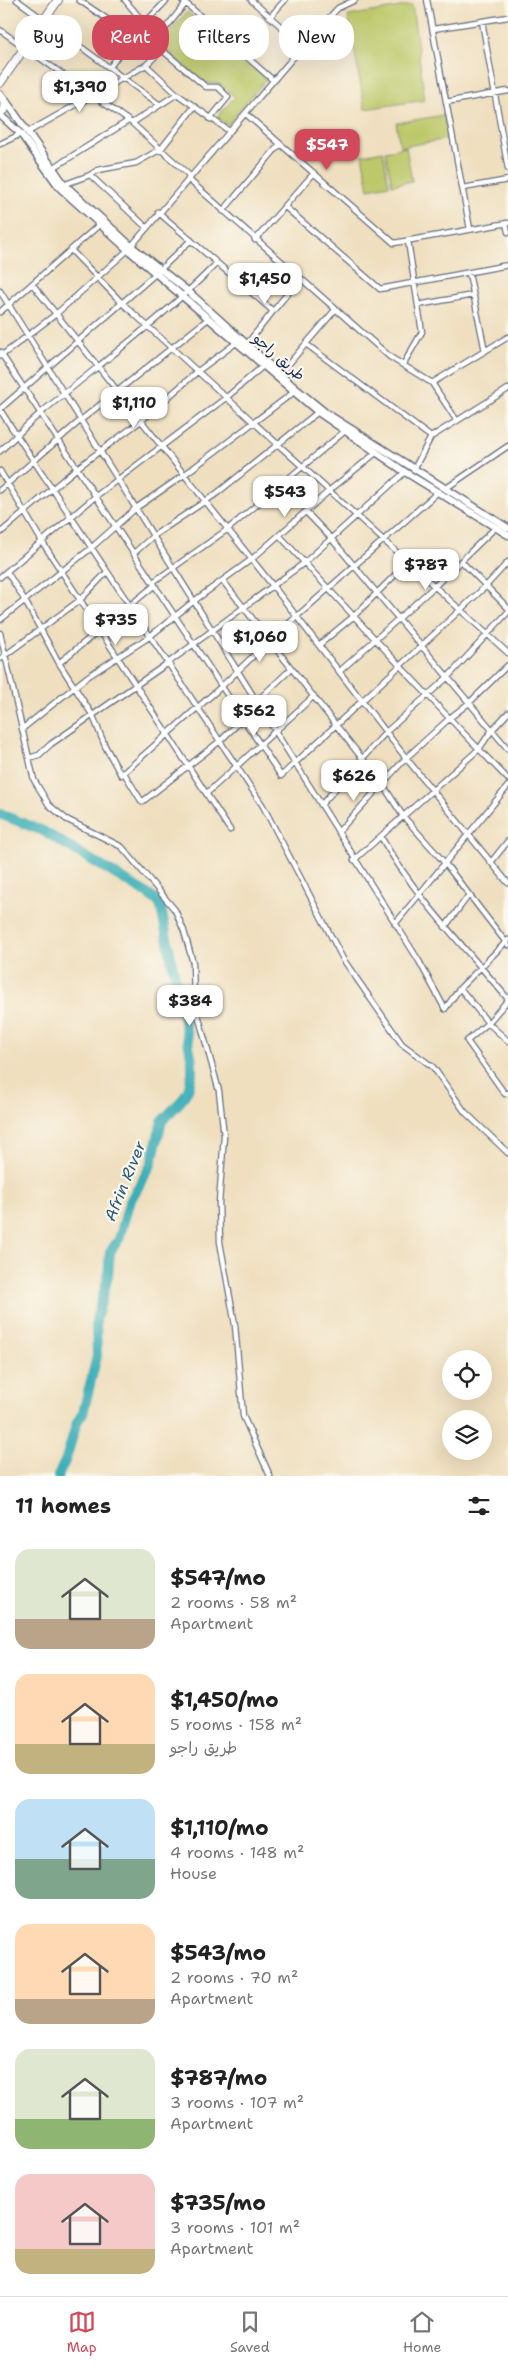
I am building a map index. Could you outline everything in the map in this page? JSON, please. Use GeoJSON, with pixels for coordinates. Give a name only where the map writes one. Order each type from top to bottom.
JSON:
{"type":"FeatureCollection","features":[{"type":"Feature","properties":{"kind":"main road"},"geometry":{"type":"LineString","coordinates":[[48,15],[58,0]]}},
{"type":"Feature","properties":{"kind":"main road"},"geometry":{"type":"LineString","coordinates":[[0,83],[17,60]]}},
{"type":"Feature","properties":{"kind":"main road"},"geometry":{"type":"LineString","coordinates":[[0,114],[5,109],[3,98]]}},
{"type":"Feature","properties":{"kind":"main road","name":"طريق راجو"},"geometry":{"type":"LineString","coordinates":[[3,98],[24,133],[62,186],[99,225],[161,269],[208,318],[318,412],[406,472],[508,535]]}},
{"type":"Feature","properties":{"kind":"main road","name":"طريق راجو"},"geometry":{"type":"LineString","coordinates":[[0,114],[24,133],[53,168],[62,186],[154,273],[186,294],[326,413],[508,528]]}},
{"type":"Feature","properties":{"kind":"street"},"geometry":{"type":"LineString","coordinates":[[17,0],[39,15]]}},
{"type":"Feature","properties":{"kind":"street"},"geometry":{"type":"LineString","coordinates":[[79,0],[101,15]]}},
{"type":"Feature","properties":{"kind":"street"},"geometry":{"type":"LineString","coordinates":[[125,0],[138,15]]}},
{"type":"Feature","properties":{"kind":"street"},"geometry":{"type":"LineString","coordinates":[[153,15],[167,0]]}},
{"type":"Feature","properties":{"kind":"street"},"geometry":{"type":"LineString","coordinates":[[251,0],[279,25]]}},
{"type":"Feature","properties":{"kind":"street"},"geometry":{"type":"LineString","coordinates":[[270,17],[286,0]]}},
{"type":"Feature","properties":{"kind":"street"},"geometry":{"type":"LineString","coordinates":[[332,15],[338,8],[355,0]]}},
{"type":"Feature","properties":{"kind":"street"},"geometry":{"type":"LineString","coordinates":[[427,0],[470,230]]}},
{"type":"Feature","properties":{"kind":"street"},"geometry":{"type":"LineString","coordinates":[[169,23],[184,2],[274,81]]}},
{"type":"Feature","properties":{"kind":"street"},"geometry":{"type":"LineString","coordinates":[[433,29],[508,16]]}},
{"type":"Feature","properties":{"kind":"street"},"geometry":{"type":"LineString","coordinates":[[482,21],[508,169]]}},
{"type":"Feature","properties":{"kind":"street"},"geometry":{"type":"LineString","coordinates":[[0,30],[15,40]]}},
{"type":"Feature","properties":{"kind":"street"},"geometry":{"type":"LineString","coordinates":[[82,46],[160,105]]}},
{"type":"Feature","properties":{"kind":"street"},"geometry":{"type":"LineString","coordinates":[[169,56],[206,87],[218,87],[228,97],[210,119]]}},
{"type":"Feature","properties":{"kind":"street"},"geometry":{"type":"LineString","coordinates":[[43,60],[130,122],[161,149],[223,211],[335,310],[403,365],[432,383],[457,421]]}},
{"type":"Feature","properties":{"kind":"street"},"geometry":{"type":"LineString","coordinates":[[110,67],[115,60]]}},
{"type":"Feature","properties":{"kind":"street"},"geometry":{"type":"LineString","coordinates":[[0,144],[24,133],[124,78],[151,60]]}},
{"type":"Feature","properties":{"kind":"street"},"geometry":{"type":"LineString","coordinates":[[291,60],[158,212],[129,248],[56,314],[1,355],[281,776],[461,610],[508,562]]}},
{"type":"Feature","properties":{"kind":"street"},"geometry":{"type":"LineString","coordinates":[[146,65],[177,94],[229,131]]}},
{"type":"Feature","properties":{"kind":"street"},"geometry":{"type":"LineString","coordinates":[[446,102],[508,91]]}},
{"type":"Feature","properties":{"kind":"street"},"geometry":{"type":"LineString","coordinates":[[53,168],[177,94]]}},
{"type":"Feature","properties":{"kind":"street"},"geometry":{"type":"LineString","coordinates":[[62,186],[98,170],[136,163],[161,149],[194,107]]}},
{"type":"Feature","properties":{"kind":"street"},"geometry":{"type":"LineString","coordinates":[[246,114],[394,243],[507,223],[508,232]]}},
{"type":"Feature","properties":{"kind":"street"},"geometry":{"type":"LineString","coordinates":[[223,211],[280,144]]}},
{"type":"Feature","properties":{"kind":"street"},"geometry":{"type":"LineString","coordinates":[[255,240],[314,173]]}},
{"type":"Feature","properties":{"kind":"street"},"geometry":{"type":"LineString","coordinates":[[90,175],[147,228]]}},
{"type":"Feature","properties":{"kind":"street"},"geometry":{"type":"LineString","coordinates":[[462,188],[508,180]]}},
{"type":"Feature","properties":{"kind":"street"},"geometry":{"type":"LineString","coordinates":[[284,206],[380,289],[508,265]]}},
{"type":"Feature","properties":{"kind":"street"},"geometry":{"type":"LineString","coordinates":[[158,212],[273,311]]}},
{"type":"Feature","properties":{"kind":"street"},"geometry":{"type":"LineString","coordinates":[[0,312],[33,286],[99,225]]}},
{"type":"Feature","properties":{"kind":"street"},"geometry":{"type":"LineString","coordinates":[[191,240],[161,269],[154,273],[0,410],[90,549],[263,806],[279,840],[350,970],[402,1044],[433,1067],[465,1112],[508,1153]]}},
{"type":"Feature","properties":{"kind":"street"},"geometry":{"type":"LineString","coordinates":[[403,365],[422,332],[408,241]]}},
{"type":"Feature","properties":{"kind":"street"},"geometry":{"type":"LineString","coordinates":[[72,251],[121,302],[149,325],[172,348],[508,652]]}},
{"type":"Feature","properties":{"kind":"street"},"geometry":{"type":"LineString","coordinates":[[0,451],[40,414],[99,368],[186,294],[217,263]]}},
{"type":"Feature","properties":{"kind":"street"},"geometry":{"type":"LineString","coordinates":[[469,273],[484,351]]}},
{"type":"Feature","properties":{"kind":"street"},"geometry":{"type":"LineString","coordinates":[[246,345],[299,278]]}},
{"type":"Feature","properties":{"kind":"street"},"geometry":{"type":"LineString","coordinates":[[33,286],[320,645],[406,758],[492,861],[508,883]]}},
{"type":"Feature","properties":{"kind":"street"},"geometry":{"type":"LineString","coordinates":[[0,290],[354,860],[396,924],[446,1009],[460,988],[480,966],[507,942],[444,862],[403,816],[383,785],[222,581]]}},
{"type":"Feature","properties":{"kind":"street"},"geometry":{"type":"LineString","coordinates":[[418,305],[473,295]]}},
{"type":"Feature","properties":{"kind":"street"},"geometry":{"type":"LineString","coordinates":[[280,374],[335,310]]}},
{"type":"Feature","properties":{"kind":"street"},"geometry":{"type":"LineString","coordinates":[[0,490],[58,439],[208,318]]}},
{"type":"Feature","properties":{"kind":"street"},"geometry":{"type":"LineString","coordinates":[[432,383],[508,336]]}},
{"type":"Feature","properties":{"kind":"street"},"geometry":{"type":"LineString","coordinates":[[0,533],[77,468],[141,421],[198,371],[236,343]]}},
{"type":"Feature","properties":{"kind":"street"},"geometry":{"type":"LineString","coordinates":[[306,344],[431,437]]}},
{"type":"Feature","properties":{"kind":"street"},"geometry":{"type":"LineString","coordinates":[[0,577],[43,543],[96,496],[226,397],[263,366]]}},
{"type":"Feature","properties":{"kind":"street"},"geometry":{"type":"LineString","coordinates":[[414,468],[431,437],[508,389]]}},
{"type":"Feature","properties":{"kind":"street"},"geometry":{"type":"LineString","coordinates":[[0,620],[24,599],[90,549],[136,508],[294,392]]}},
{"type":"Feature","properties":{"kind":"street"},"geometry":{"type":"LineString","coordinates":[[134,553],[153,536],[216,494],[318,412]]}},
{"type":"Feature","properties":{"kind":"street"},"geometry":{"type":"LineString","coordinates":[[59,663],[129,607],[173,568],[228,530],[345,431]]}},
{"type":"Feature","properties":{"kind":"street"},"geometry":{"type":"LineString","coordinates":[[445,489],[508,446]]}},
{"type":"Feature","properties":{"kind":"street"},"geometry":{"type":"LineString","coordinates":[[22,728],[74,687],[149,637],[194,601],[252,560],[330,490],[377,452]]}},
{"type":"Feature","properties":{"kind":"street"},"geometry":{"type":"LineString","coordinates":[[0,470],[43,543],[230,830]]}},
{"type":"Feature","properties":{"kind":"street"},"geometry":{"type":"LineString","coordinates":[[29,758],[39,755],[51,744],[93,716],[116,697],[168,663],[273,586],[304,562],[330,537],[357,516],[406,472]]}},
{"type":"Feature","properties":{"kind":"street"},"geometry":{"type":"LineString","coordinates":[[7,572],[59,663],[93,716],[105,746],[121,775],[222,686],[328,588],[355,567],[438,492]]}},
{"type":"Feature","properties":{"kind":"street"},"geometry":{"type":"LineString","coordinates":[[306,512],[330,537],[508,749]]}},
{"type":"Feature","properties":{"kind":"street"},"geometry":{"type":"LineString","coordinates":[[340,671],[435,586],[495,528]]}},
{"type":"Feature","properties":{"kind":"street"},"geometry":{"type":"LineString","coordinates":[[280,536],[354,616],[374,641],[429,694],[508,779]]}},
{"type":"Feature","properties":{"kind":"street"},"geometry":{"type":"LineString","coordinates":[[321,805],[386,732],[448,677],[508,610],[461,561]]}},
{"type":"Feature","properties":{"kind":"street"},"geometry":{"type":"LineString","coordinates":[[320,645],[378,594],[408,562]]}},
{"type":"Feature","properties":{"kind":"street"},"geometry":{"type":"LineString","coordinates":[[0,659],[80,600],[107,572]]}},
{"type":"Feature","properties":{"kind":"street"},"geometry":{"type":"LineString","coordinates":[[0,633],[34,780],[49,805],[66,819],[122,847],[174,910],[184,931],[193,963],[194,1000],[219,1092],[224,1136],[219,1202],[220,1242],[234,1325],[243,1416],[270,1476]]}},
{"type":"Feature","properties":{"kind":"street"},"geometry":{"type":"LineString","coordinates":[[338,832],[406,758],[469,703],[508,665]]}},
{"type":"Feature","properties":{"kind":"street"},"geometry":{"type":"LineString","coordinates":[[124,773],[142,802],[220,741],[244,718],[256,702],[292,669]]}},
{"type":"Feature","properties":{"kind":"street"},"geometry":{"type":"LineString","coordinates":[[206,793],[314,696]]}},
{"type":"Feature","properties":{"kind":"street"},"geometry":{"type":"LineString","coordinates":[[354,860],[479,749],[492,730],[508,713]]}},
{"type":"Feature","properties":{"kind":"street"},"geometry":{"type":"LineString","coordinates":[[396,924],[468,832],[508,786]]}},
{"type":"Feature","properties":{"kind":"street"},"geometry":{"type":"LineString","coordinates":[[381,837],[400,871],[418,895],[508,1000],[488,1023],[468,1041],[507,1095]]}},
{"type":"Feature","properties":{"kind":"street"},"geometry":{"type":"LineString","coordinates":[[492,861],[508,842]]}},
{"type":"Feature","properties":{"kind":"street"},"geometry":{"type":"LineString","coordinates":[[446,927],[469,895]]}},
{"type":"Feature","properties":{"kind":"street"},"geometry":{"type":"LineString","coordinates":[[460,988],[488,1023],[508,1040]]}},
{"type":"Feature","properties":{"kind":"green space"},"geometry":{"type":"Polygon","coordinates":[[[412,5],[425,100],[365,109],[354,49],[354,15],[412,5]]]}},
{"type":"Feature","properties":{"kind":"green space"},"geometry":{"type":"Polygon","coordinates":[[[179,21],[179,60],[244,60],[266,79],[227,125],[217,117],[235,97],[219,83],[207,84],[169,53],[169,32],[179,21]]]}},
{"type":"Feature","properties":{"kind":"green space"},"geometry":{"type":"Polygon","coordinates":[[[444,115],[448,139],[400,147],[396,123],[444,115]]]}},
{"type":"Feature","properties":{"kind":"green space"},"geometry":{"type":"Polygon","coordinates":[[[406,147],[412,181],[392,185],[385,151],[406,147]]]}},
{"type":"Feature","properties":{"kind":"green space"},"geometry":{"type":"Polygon","coordinates":[[[383,151],[389,185],[369,189],[362,155],[383,151]]]}},
{"type":"Feature","properties":{"kind":"waterway","name":"Afrin Rıver"},"geometry":{"type":"LineString","coordinates":[[0,814],[43,831],[160,903],[192,1061],[192,1074],[188,1090],[182,1100],[162,1121],[151,1165],[129,1203],[119,1239],[110,1252],[108,1277],[96,1320],[97,1356],[83,1413],[77,1422],[66,1459],[58,1476]]}}]}
